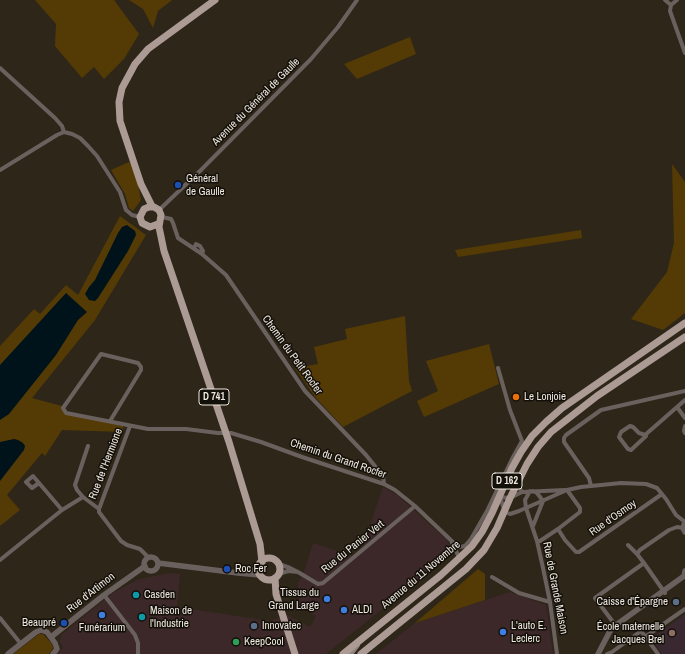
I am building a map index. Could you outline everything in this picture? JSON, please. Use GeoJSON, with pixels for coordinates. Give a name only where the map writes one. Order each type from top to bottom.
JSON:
{"type":"FeatureCollection","features":[{"type":"Feature","properties":{"kind":"main road"},"geometry":{"type":"LineString","coordinates":[[148,208],[120,121],[119,102],[122,88],[135,64],[148,49],[215,0]]}},
{"type":"Feature","properties":{"kind":"main road"},"geometry":{"type":"LineString","coordinates":[[148,208],[159,210],[162,217],[158,224],[150,227],[144,225],[140,217],[148,208]]}},
{"type":"Feature","properties":{"kind":"main road","name":"D 741"},"geometry":{"type":"LineString","coordinates":[[158,224],[164,251],[226,433],[260,544],[261,564]]}},
{"type":"Feature","properties":{"kind":"main road","name":"D 741"},"geometry":{"type":"LineString","coordinates":[[150,227],[164,251]]}},
{"type":"Feature","properties":{"kind":"main road","name":"Avenue du 11 Novembre"},"geometry":{"type":"LineString","coordinates":[[343,654],[460,559],[472,546],[482,532],[498,496],[521,452],[532,436],[546,422],[562,408],[685,323]]}},
{"type":"Feature","properties":{"kind":"main road","name":"Avenue du 11 Novembre"},"geometry":{"type":"LineString","coordinates":[[361,654],[466,569],[484,550],[505,512],[510,498],[527,464],[538,447],[551,432],[597,396],[685,337]]}},
{"type":"Feature","properties":{"kind":"main road","name":"D 741"},"geometry":{"type":"LineString","coordinates":[[260,544],[270,559]]}},
{"type":"Feature","properties":{"kind":"main road"},"geometry":{"type":"LineString","coordinates":[[276,594],[277,576],[280,571],[279,564],[275,560],[270,559],[261,564],[260,575],[266,579],[276,594],[294,654]]}},
{"type":"Feature","properties":{"kind":"main road"},"geometry":{"type":"LineString","coordinates":[[266,579],[277,576]]}},
{"type":"Feature","properties":{"kind":"main road"},"geometry":{"type":"LineString","coordinates":[[350,654],[363,638]]}},
{"type":"Feature","properties":{"kind":"street","name":"Avenue du Général de Gaulle"},"geometry":{"type":"LineString","coordinates":[[159,210],[201,170],[311,59],[338,27],[357,0]]}},
{"type":"Feature","properties":{"kind":"street"},"geometry":{"type":"LineString","coordinates":[[665,0],[671,5]]}},
{"type":"Feature","properties":{"kind":"street"},"geometry":{"type":"LineString","coordinates":[[677,0],[671,5],[670,11],[685,53]]}},
{"type":"Feature","properties":{"kind":"street"},"geometry":{"type":"LineString","coordinates":[[0,68],[55,118],[62,126],[64,132]]}},
{"type":"Feature","properties":{"kind":"street"},"geometry":{"type":"LineString","coordinates":[[0,170],[57,135],[64,132],[72,134],[80,138],[97,156],[120,192],[126,210],[132,215],[140,217]]}},
{"type":"Feature","properties":{"kind":"street","name":"Chemin du Petit Rocfer"},"geometry":{"type":"LineString","coordinates":[[162,217],[171,219],[178,238],[202,254],[226,275],[305,391],[370,459],[384,476],[384,484]]}},
{"type":"Feature","properties":{"kind":"street","name":"Chemin du Grand Rocfer"},"geometry":{"type":"LineString","coordinates":[[110,421],[141,370],[141,367],[138,363],[101,354],[63,408],[66,413],[148,429],[231,433],[261,442],[384,484],[395,490],[415,506],[450,539]]}},
{"type":"Feature","properties":{"kind":"street"},"geometry":{"type":"LineString","coordinates":[[450,539],[458,547],[465,546],[471,539],[487,511],[498,496],[512,459],[522,442],[509,406],[498,368]]}},
{"type":"Feature","properties":{"kind":"street"},"geometry":{"type":"LineString","coordinates":[[591,486],[589,478],[564,442],[566,435],[601,410],[685,391]]}},
{"type":"Feature","properties":{"kind":"street"},"geometry":{"type":"LineString","coordinates":[[645,435],[639,433],[630,426],[621,432],[619,437],[628,449],[631,450],[646,436],[645,435],[685,400]]}},
{"type":"Feature","properties":{"kind":"street"},"geometry":{"type":"LineString","coordinates":[[677,407],[685,418]]}},
{"type":"Feature","properties":{"kind":"street","name":"Rue de l'Hermione"},"geometry":{"type":"LineString","coordinates":[[130,426],[98,509],[100,515],[121,540],[129,546],[140,549],[148,558]]}},
{"type":"Feature","properties":{"kind":"street"},"geometry":{"type":"LineString","coordinates":[[685,426],[685,433]]}},
{"type":"Feature","properties":{"kind":"street"},"geometry":{"type":"LineString","coordinates":[[88,446],[75,482],[75,488],[82,497],[98,509]]}},
{"type":"Feature","properties":{"kind":"street"},"geometry":{"type":"LineString","coordinates":[[39,483],[62,510]]}},
{"type":"Feature","properties":{"kind":"street","name":"Rue d'Osmoy"},"geometry":{"type":"LineString","coordinates":[[510,498],[522,492],[567,490],[621,483],[642,484],[654,486],[662,494],[685,526]]}},
{"type":"Feature","properties":{"kind":"street"},"geometry":{"type":"LineString","coordinates":[[517,484],[522,492]]}},
{"type":"Feature","properties":{"kind":"street"},"geometry":{"type":"LineString","coordinates":[[537,541],[540,541],[579,514],[580,510],[567,490]]}},
{"type":"Feature","properties":{"kind":"street","name":"Rue d'Osmoy"},"geometry":{"type":"LineString","coordinates":[[505,512],[510,514],[567,490]]}},
{"type":"Feature","properties":{"kind":"street"},"geometry":{"type":"LineString","coordinates":[[526,508],[525,500],[532,491],[538,493],[543,501],[533,527]]}},
{"type":"Feature","properties":{"kind":"street","name":"Rue d'Osmoy"},"geometry":{"type":"LineString","coordinates":[[558,529],[572,550],[579,552],[662,494]]}},
{"type":"Feature","properties":{"kind":"street"},"geometry":{"type":"LineString","coordinates":[[498,496],[510,498]]}},
{"type":"Feature","properties":{"kind":"street"},"geometry":{"type":"LineString","coordinates":[[498,496],[505,512]]}},
{"type":"Feature","properties":{"kind":"street"},"geometry":{"type":"LineString","coordinates":[[0,560],[62,510],[82,497]]}},
{"type":"Feature","properties":{"kind":"street","name":"Rue du Panier Vert"},"geometry":{"type":"LineString","coordinates":[[279,564],[298,572],[318,584],[323,583],[415,506]]}},
{"type":"Feature","properties":{"kind":"street","name":"Rue de Grande Maison"},"geometry":{"type":"LineString","coordinates":[[526,508],[537,541],[550,602],[557,654]]}},
{"type":"Feature","properties":{"kind":"street"},"geometry":{"type":"LineString","coordinates":[[637,554],[640,550],[669,530],[685,526]]}},
{"type":"Feature","properties":{"kind":"street"},"geometry":{"type":"LineString","coordinates":[[450,539],[460,559]]}},
{"type":"Feature","properties":{"kind":"street"},"geometry":{"type":"LineString","coordinates":[[628,544],[665,592]]}},
{"type":"Feature","properties":{"kind":"street"},"geometry":{"type":"LineString","coordinates":[[148,558],[156,558],[158,563],[157,568],[153,570],[148,570],[145,566],[148,558]]}},
{"type":"Feature","properties":{"kind":"street"},"geometry":{"type":"LineString","coordinates":[[158,563],[238,574],[260,575]]}},
{"type":"Feature","properties":{"kind":"street"},"geometry":{"type":"LineString","coordinates":[[616,625],[595,598],[644,563]]}},
{"type":"Feature","properties":{"kind":"street"},"geometry":{"type":"LineString","coordinates":[[238,574],[254,570],[261,564]]}},
{"type":"Feature","properties":{"kind":"street","name":"Rue d'Artimon"},"geometry":{"type":"LineString","coordinates":[[51,637],[104,595],[145,566]]}},
{"type":"Feature","properties":{"kind":"street"},"geometry":{"type":"LineString","coordinates":[[277,576],[288,571],[298,572]]}},
{"type":"Feature","properties":{"kind":"street"},"geometry":{"type":"LineString","coordinates":[[598,654],[610,631],[616,625],[665,592],[684,576],[685,571]]}},
{"type":"Feature","properties":{"kind":"street"},"geometry":{"type":"LineString","coordinates":[[492,577],[520,593],[550,602]]}},
{"type":"Feature","properties":{"kind":"street"},"geometry":{"type":"LineString","coordinates":[[104,595],[135,635],[138,643],[138,654]]}},
{"type":"Feature","properties":{"kind":"street"},"geometry":{"type":"LineString","coordinates":[[645,637],[685,609]]}},
{"type":"Feature","properties":{"kind":"street"},"geometry":{"type":"LineString","coordinates":[[0,618],[21,644]]}},
{"type":"Feature","properties":{"kind":"street"},"geometry":{"type":"LineString","coordinates":[[8,654],[36,632],[41,630],[47,632],[57,649],[53,654]]}},
{"type":"Feature","properties":{"kind":"street"},"geometry":{"type":"LineString","coordinates":[[606,654],[612,652],[641,631],[658,654]]}},
{"type":"Feature","properties":{"kind":"shaded area"},"geometry":{"type":"Polygon","coordinates":[[[35,0],[114,0],[139,34],[124,59],[104,79],[94,67],[82,78],[55,46],[56,24],[35,0]]]}},
{"type":"Feature","properties":{"kind":"shaded area"},"geometry":{"type":"Polygon","coordinates":[[[129,0],[172,0],[158,11],[153,28],[143,9],[129,0]]]}},
{"type":"Feature","properties":{"kind":"shaded area"},"geometry":{"type":"Polygon","coordinates":[[[410,37],[416,54],[357,79],[344,64],[410,37]]]}},
{"type":"Feature","properties":{"kind":"shaded area"},"geometry":{"type":"Polygon","coordinates":[[[129,162],[138,184],[141,200],[133,211],[129,208],[125,194],[111,170],[129,162]]]}},
{"type":"Feature","properties":{"kind":"shaded area"},"geometry":{"type":"Polygon","coordinates":[[[672,164],[685,182],[685,313],[663,330],[631,319],[667,272],[674,243],[672,164]]]}},
{"type":"Feature","properties":{"kind":"shaded area"},"geometry":{"type":"Polygon","coordinates":[[[120,216],[146,235],[95,320],[32,398],[62,406],[64,413],[123,426],[123,432],[62,430],[45,456],[42,453],[7,495],[20,510],[0,526],[0,346],[34,309],[40,314],[66,285],[78,295],[120,216]]]}},
{"type":"Feature","properties":{"kind":"shaded area"},"geometry":{"type":"Polygon","coordinates":[[[127,225],[135,231],[136,235],[128,251],[98,298],[95,301],[89,300],[85,294],[95,280],[118,233],[122,227],[127,225]]]}},
{"type":"Feature","properties":{"kind":"shaded area"},"geometry":{"type":"Polygon","coordinates":[[[581,230],[582,238],[458,257],[455,250],[581,230]]]}},
{"type":"Feature","properties":{"kind":"shaded area"},"geometry":{"type":"Polygon","coordinates":[[[66,293],[87,312],[78,320],[56,355],[9,414],[0,420],[0,365],[66,293]]]}},
{"type":"Feature","properties":{"kind":"shaded area"},"geometry":{"type":"Polygon","coordinates":[[[405,316],[409,381],[412,391],[343,427],[315,397],[295,368],[318,364],[314,347],[347,339],[345,329],[405,316]]]}},
{"type":"Feature","properties":{"kind":"shaded area"},"geometry":{"type":"Polygon","coordinates":[[[489,344],[499,384],[424,417],[417,401],[438,391],[426,361],[489,344]]]}},
{"type":"Feature","properties":{"kind":"shaded area"},"geometry":{"type":"Polygon","coordinates":[[[14,439],[23,443],[25,446],[24,450],[0,481],[0,442],[14,439]]]}},
{"type":"Feature","properties":{"kind":"shaded area"},"geometry":{"type":"Polygon","coordinates":[[[383,487],[397,495],[446,539],[454,552],[326,654],[57,654],[63,648],[60,642],[61,635],[113,593],[139,579],[171,573],[180,574],[177,607],[270,621],[287,615],[310,627],[316,616],[299,606],[298,584],[304,572],[313,543],[352,556],[363,546],[383,487]]]}},
{"type":"Feature","properties":{"kind":"shaded area"},"geometry":{"type":"Polygon","coordinates":[[[478,569],[485,574],[485,600],[415,623],[478,569]]]}},
{"type":"Feature","properties":{"kind":"shaded area"},"geometry":{"type":"Polygon","coordinates":[[[510,592],[546,605],[553,654],[376,654],[415,623],[510,592]]]}},
{"type":"Feature","properties":{"kind":"shaded area","name":"École maternelle Jacques Brel"},"geometry":{"type":"Polygon","coordinates":[[[685,614],[685,654],[662,654],[651,639],[685,614]]]}},
{"type":"Feature","properties":{"kind":"shaded area"},"geometry":{"type":"Polygon","coordinates":[[[39,634],[43,634],[52,644],[53,648],[49,654],[13,654],[39,634]]]}},
{"type":"Feature","properties":{"kind":"place","name":"Général de Gaulle"},"geometry":{"type":"Point","coordinates":[178,185]}},
{"type":"Feature","properties":{"kind":"place","name":"Le Lonjoie"},"geometry":{"type":"Point","coordinates":[516,397]}},
{"type":"Feature","properties":{"kind":"place","name":"Roc Fer"},"geometry":{"type":"Point","coordinates":[227,569]}},
{"type":"Feature","properties":{"kind":"place","name":"Casden"},"geometry":{"type":"Point","coordinates":[136,595]}},
{"type":"Feature","properties":{"kind":"place","name":"Tissus du Grand Large"},"geometry":{"type":"Point","coordinates":[327,599]}},
{"type":"Feature","properties":{"kind":"place","name":"Caisse d'Épargne"},"geometry":{"type":"Point","coordinates":[676,602]}},
{"type":"Feature","properties":{"kind":"place","name":"ALDI"},"geometry":{"type":"Point","coordinates":[344,610]}},
{"type":"Feature","properties":{"kind":"place","name":"Funérarium"},"geometry":{"type":"Point","coordinates":[102,615]}},
{"type":"Feature","properties":{"kind":"place","name":"Maison de l'Industrie"},"geometry":{"type":"Point","coordinates":[142,617]}},
{"type":"Feature","properties":{"kind":"place","name":"Beaupré"},"geometry":{"type":"Point","coordinates":[64,623]}},
{"type":"Feature","properties":{"kind":"place","name":"Innovatec"},"geometry":{"type":"Point","coordinates":[254,626]}},
{"type":"Feature","properties":{"kind":"place","name":"L'auto E. Leclerc"},"geometry":{"type":"Point","coordinates":[503,632]}},
{"type":"Feature","properties":{"kind":"place","name":"École maternelle Jacques Brel"},"geometry":{"type":"Point","coordinates":[672,633]}},
{"type":"Feature","properties":{"kind":"place","name":"KeepCool"},"geometry":{"type":"Point","coordinates":[236,642]}}]}
